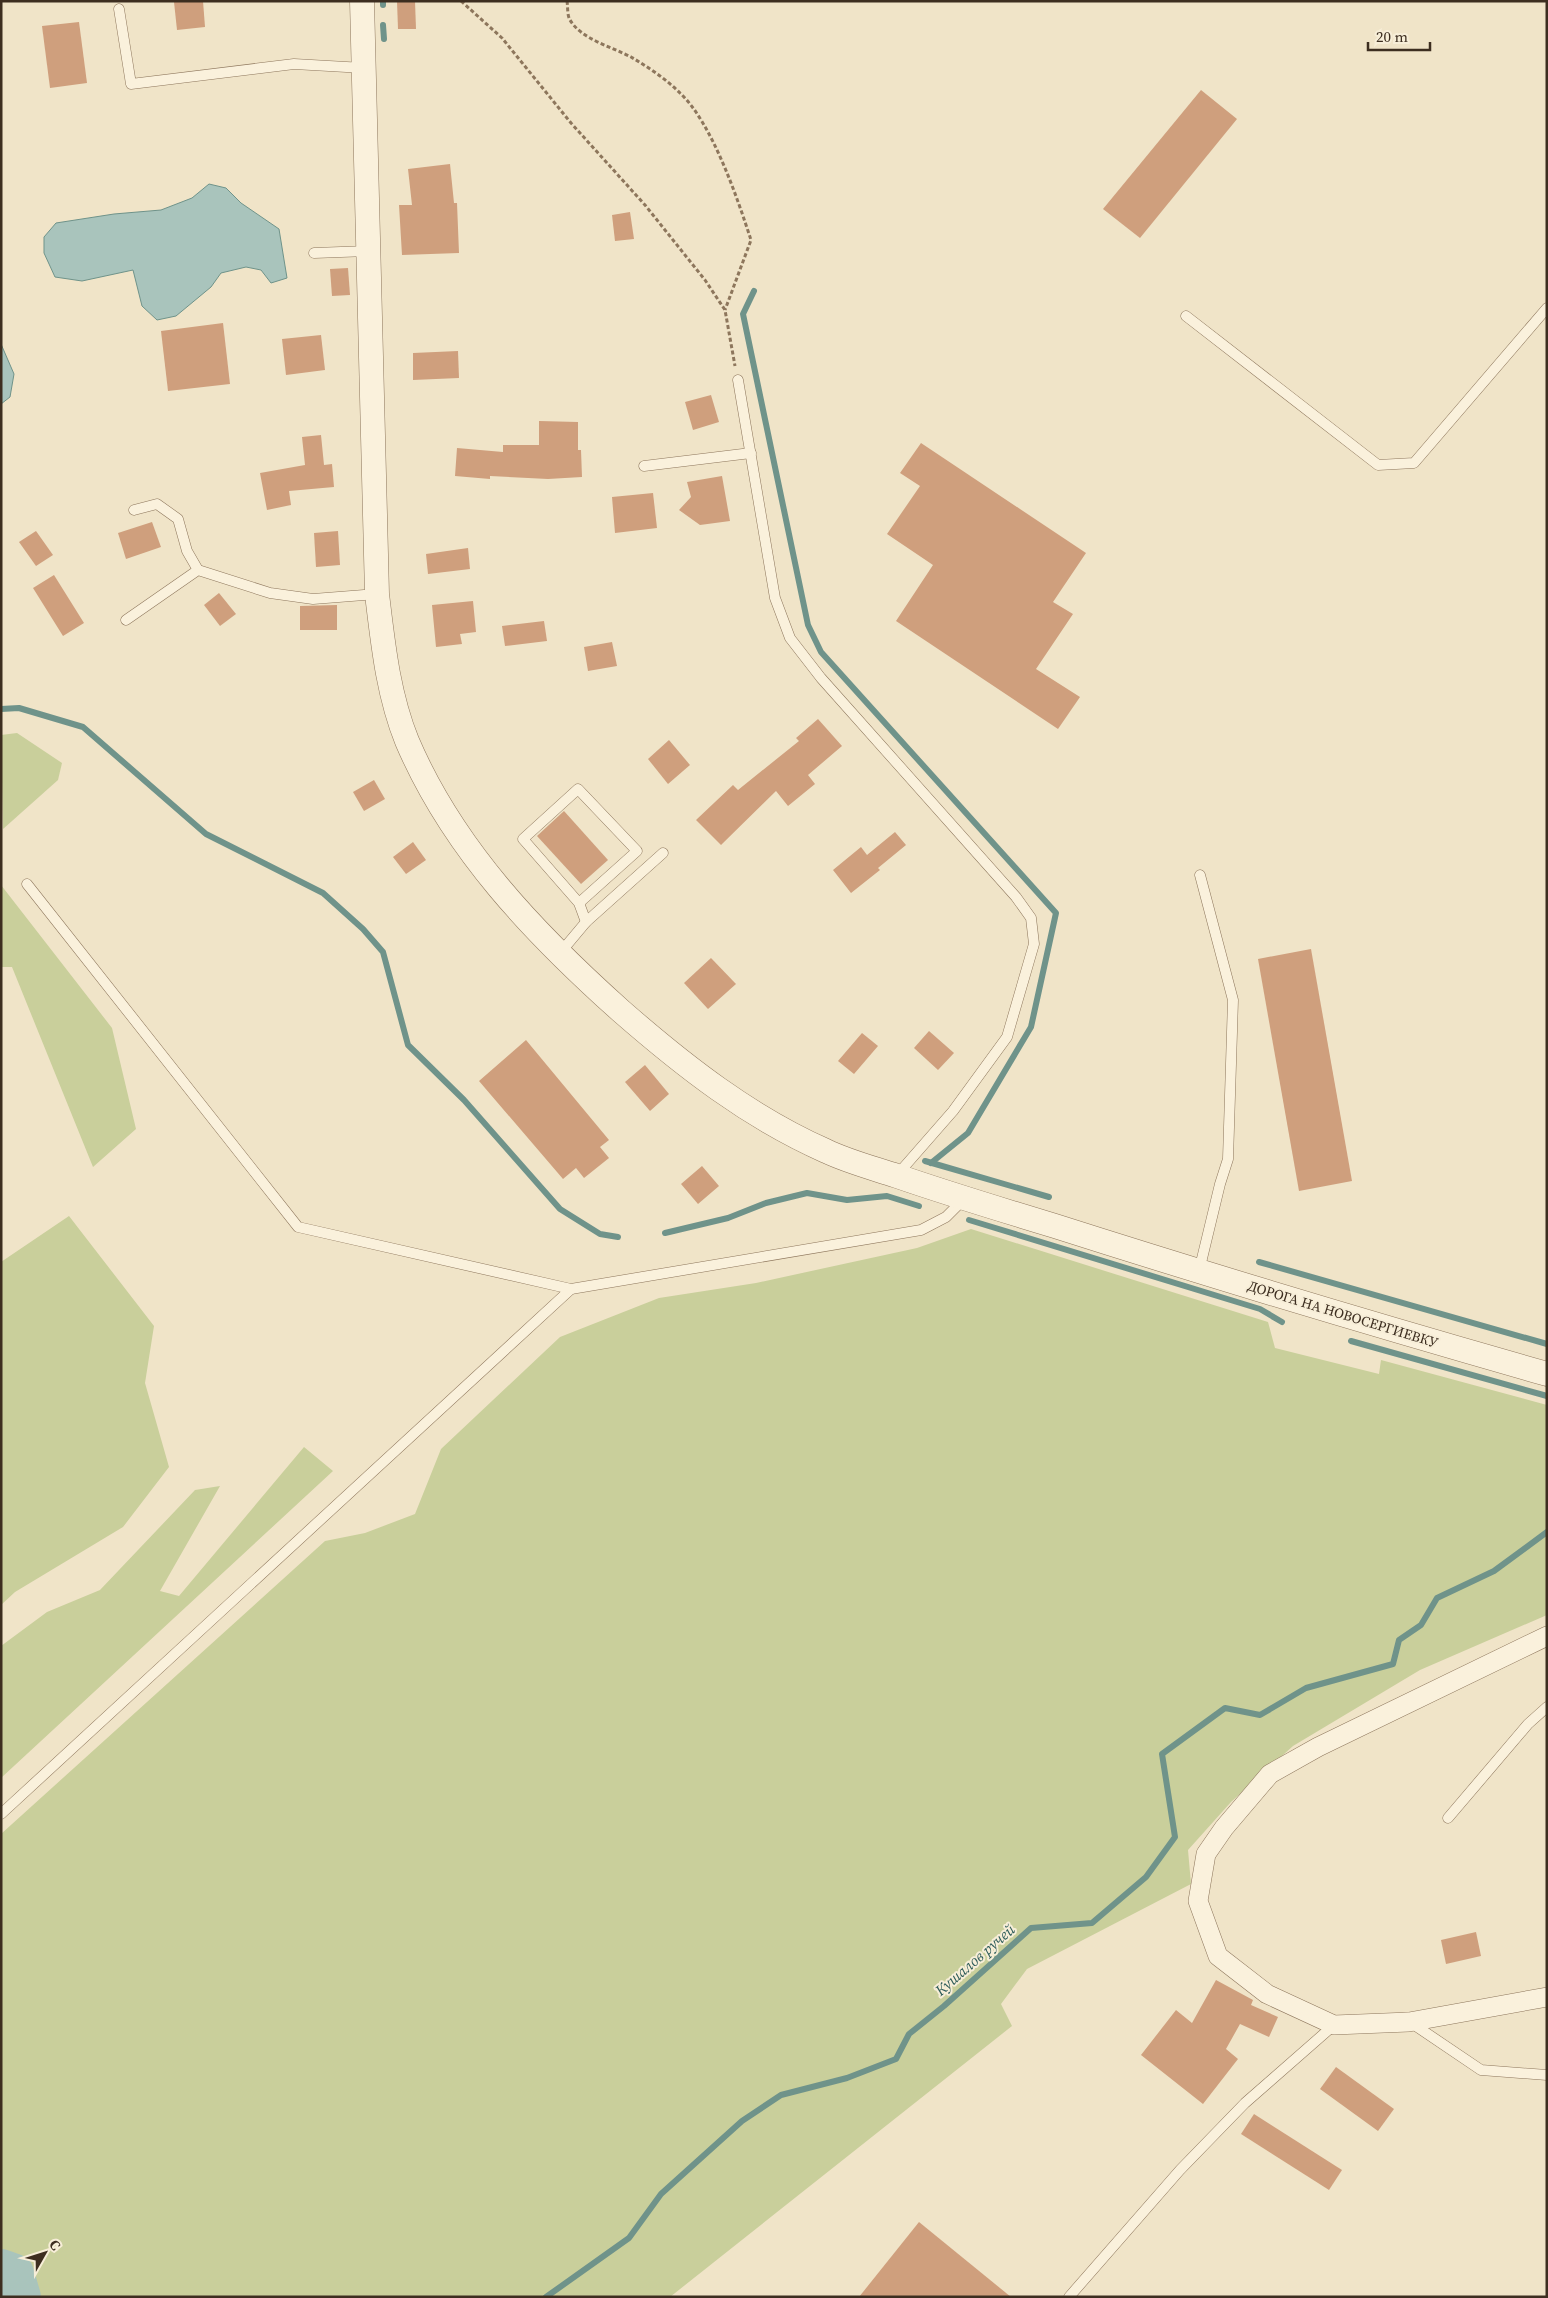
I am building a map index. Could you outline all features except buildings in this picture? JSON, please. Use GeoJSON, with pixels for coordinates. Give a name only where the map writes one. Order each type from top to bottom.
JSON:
{"type":"FeatureCollection","features":[{"type":"Feature","properties":{"kind":"street","name":"ДОРОГА НА НОВОСЕРГИЕВКУ"},"geometry":{"type":"LineString","coordinates":[[362,1],[377,594],[384,652],[392,696],[406,738],[426,780],[447,817],[504,895],[560,953],[664,1048],[702,1079],[746,1109],[827,1152],[964,1198],[1199,1271],[1547,1374]]}},
{"type":"Feature","properties":{"kind":"street"},"geometry":{"type":"LineString","coordinates":[[1547,1636],[1318,1747],[1270,1774],[1224,1828],[1206,1854],[1198,1901],[1218,1956],[1267,1994],[1334,2025],[1409,2022],[1547,1997]]}},
{"type":"Feature","properties":{"kind":"lane"},"geometry":{"type":"LineString","coordinates":[[119,9],[131,84],[294,64],[364,68]]}},
{"type":"Feature","properties":{"kind":"lane"},"geometry":{"type":"LineString","coordinates":[[314,254],[368,251]]}},
{"type":"Feature","properties":{"kind":"lane"},"geometry":{"type":"LineString","coordinates":[[1186,316],[1378,465],[1414,463],[1547,308]]}},
{"type":"Feature","properties":{"kind":"lane"},"geometry":{"type":"LineString","coordinates":[[738,380],[775,598],[790,638],[821,678],[1016,897],[1031,918],[1034,944],[1007,1037],[953,1112],[896,1176]]}},
{"type":"Feature","properties":{"kind":"lane"},"geometry":{"type":"LineString","coordinates":[[644,466],[751,453]]}},
{"type":"Feature","properties":{"kind":"lane"},"geometry":{"type":"LineString","coordinates":[[134,510],[157,504],[178,519],[187,551],[198,570],[270,593],[313,599],[377,594]]}},
{"type":"Feature","properties":{"kind":"lane"},"geometry":{"type":"LineString","coordinates":[[126,620],[198,570]]}},
{"type":"Feature","properties":{"kind":"lane"},"geometry":{"type":"LineString","coordinates":[[579,903],[636,851],[578,789],[523,838],[579,903],[586,922]]}},
{"type":"Feature","properties":{"kind":"lane"},"geometry":{"type":"LineString","coordinates":[[560,953],[586,922],[663,853]]}},
{"type":"Feature","properties":{"kind":"lane"},"geometry":{"type":"LineString","coordinates":[[1199,1271],[1228,1159],[1233,1000],[1200,875]]}},
{"type":"Feature","properties":{"kind":"lane"},"geometry":{"type":"LineString","coordinates":[[27,884],[298,1227],[571,1289],[921,1230],[946,1217],[964,1198]]}},
{"type":"Feature","properties":{"kind":"lane"},"geometry":{"type":"LineString","coordinates":[[1,1814],[571,1289]]}},
{"type":"Feature","properties":{"kind":"lane"},"geometry":{"type":"LineString","coordinates":[[1448,1818],[1528,1724],[1547,1707]]}},
{"type":"Feature","properties":{"kind":"lane"},"geometry":{"type":"LineString","coordinates":[[1409,2022],[1481,2070],[1547,2075]]}},
{"type":"Feature","properties":{"kind":"lane"},"geometry":{"type":"LineString","coordinates":[[1069,2297],[1180,2170],[1245,2103],[1334,2025]]}},
{"type":"Feature","properties":{"kind":"path"},"geometry":{"type":"LineString","coordinates":[[461,1],[502,38],[571,123],[651,212],[705,280],[724,310],[738,380]]}},
{"type":"Feature","properties":{"kind":"path"},"geometry":{"type":"LineString","coordinates":[[567,1],[570,20],[589,39],[611,47],[657,74],[681,93],[698,113],[729,179],[751,240],[724,310]]}},
{"type":"Feature","properties":{"kind":"green space"},"geometry":{"type":"Polygon","coordinates":[[[17,733],[62,763],[58,780],[3,829],[1,735],[17,733]]]}},
{"type":"Feature","properties":{"kind":"green space"},"geometry":{"type":"Polygon","coordinates":[[[1,885],[112,1028],[136,1129],[93,1167],[12,967],[1,967],[1,885]]]}},
{"type":"Feature","properties":{"kind":"green space"},"geometry":{"type":"Polygon","coordinates":[[[69,1216],[154,1326],[145,1383],[169,1467],[123,1527],[15,1592],[1,1605],[1,1262],[69,1216]]]}},
{"type":"Feature","properties":{"kind":"green space"},"geometry":{"type":"Polygon","coordinates":[[[971,1229],[1268,1322],[1275,1348],[1379,1374],[1381,1360],[1547,1405],[1547,1615],[1420,1670],[1293,1746],[1231,1802],[1188,1850],[1191,1884],[1027,1969],[1001,2004],[1012,2026],[670,2297],[1,2297],[1,1834],[325,1541],[365,1533],[415,1514],[441,1449],[560,1337],[659,1298],[756,1283],[917,1248],[971,1229]]]}},
{"type":"Feature","properties":{"kind":"green space"},"geometry":{"type":"Polygon","coordinates":[[[304,1447],[333,1471],[1,1778],[1,1646],[47,1612],[100,1590],[195,1490],[220,1486],[160,1591],[179,1596],[304,1447]]]}},
{"type":"Feature","properties":{"kind":"water"},"geometry":{"type":"Polygon","coordinates":[[[209,184],[226,188],[241,203],[279,229],[287,278],[271,283],[261,270],[246,267],[221,273],[211,287],[176,316],[157,320],[142,306],[133,270],[82,281],[55,277],[44,253],[44,237],[56,223],[114,214],[161,210],[192,198],[209,184]]]}},
{"type":"Feature","properties":{"kind":"water"},"geometry":{"type":"Polygon","coordinates":[[[1,344],[14,374],[10,397],[1,404],[1,344]]]}},
{"type":"Feature","properties":{"kind":"waterway"},"geometry":{"type":"LineString","coordinates":[[383,25],[384,39]]}},
{"type":"Feature","properties":{"kind":"waterway"},"geometry":{"type":"LineString","coordinates":[[754,291],[743,314],[808,625],[821,652],[1056,913],[1031,1027],[968,1133],[931,1163]]}},
{"type":"Feature","properties":{"kind":"waterway"},"geometry":{"type":"LineString","coordinates":[[1,709],[19,708],[83,727],[206,834],[323,893],[363,929],[383,952],[408,1045],[464,1100],[560,1209],[600,1234],[618,1237]]}},
{"type":"Feature","properties":{"kind":"waterway"},"geometry":{"type":"LineString","coordinates":[[925,1161],[1049,1197]]}},
{"type":"Feature","properties":{"kind":"waterway"},"geometry":{"type":"LineString","coordinates":[[665,1233],[728,1218],[766,1203],[807,1193],[847,1200],[887,1196],[919,1206]]}},
{"type":"Feature","properties":{"kind":"waterway"},"geometry":{"type":"LineString","coordinates":[[969,1220],[1260,1309],[1282,1322]]}},
{"type":"Feature","properties":{"kind":"waterway"},"geometry":{"type":"LineString","coordinates":[[1259,1262],[1547,1344]]}},
{"type":"Feature","properties":{"kind":"waterway"},"geometry":{"type":"LineString","coordinates":[[1351,1341],[1547,1396]]}},
{"type":"Feature","properties":{"kind":"waterway","name":"Кушалов ручей"},"geometry":{"type":"LineString","coordinates":[[546,2297],[629,2238],[661,2194],[742,2121],[781,2095],[847,2078],[896,2059],[909,2034],[944,2006],[1031,1928],[1092,1923],[1146,1877],[1175,1837],[1162,1754],[1225,1708],[1260,1715],[1306,1688],[1393,1664],[1399,1640],[1421,1625],[1437,1598],[1494,1571],[1547,1532]]}},
{"type":"Feature","properties":{"kind":"waterway"},"geometry":{"type":"LineString","coordinates":[[1,2268],[15,2273],[22,2297]]}}]}
